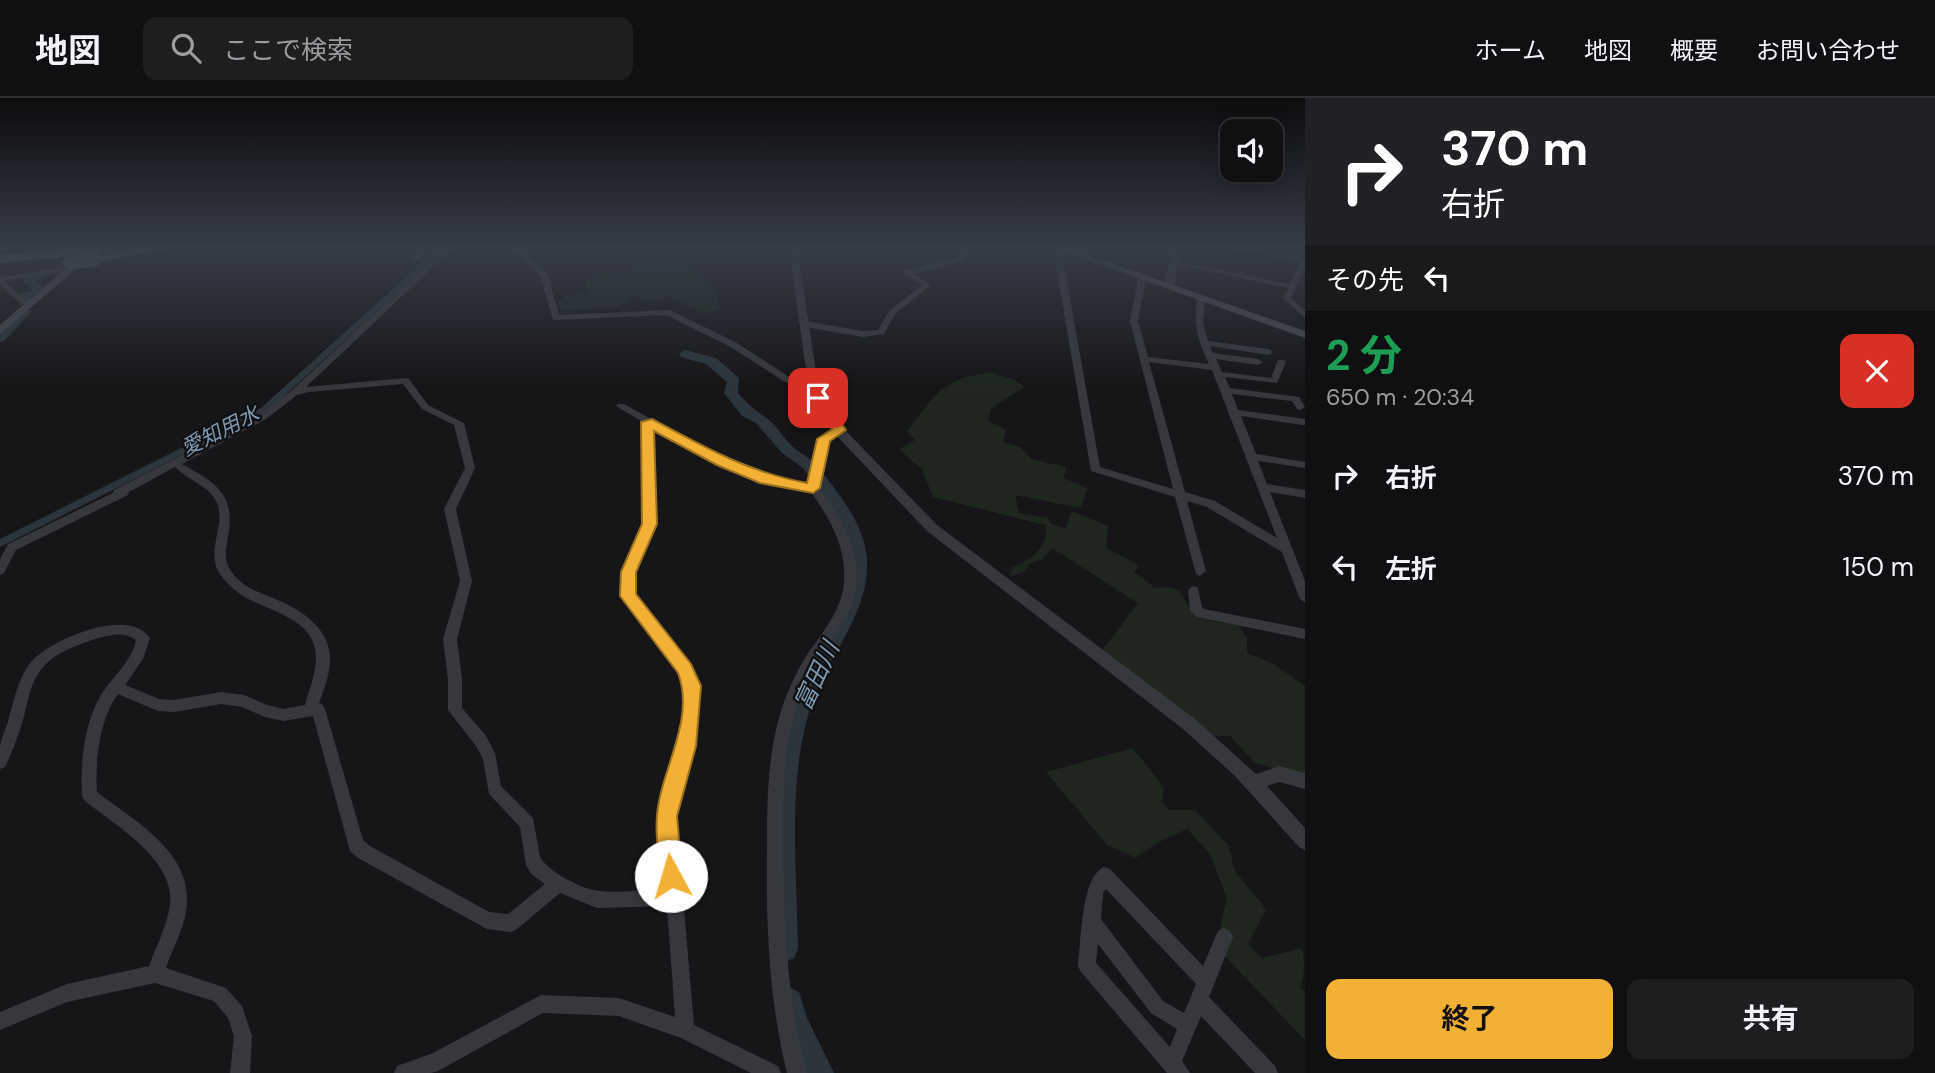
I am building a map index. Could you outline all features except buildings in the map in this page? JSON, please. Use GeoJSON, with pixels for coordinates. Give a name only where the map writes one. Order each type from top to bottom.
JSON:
{"type":"FeatureCollection","features":[{"type":"Feature","properties":{"kind":"main road"},"geometry":{"type":"LineString","coordinates":[[0,331],[43,294]]}},
{"type":"Feature","properties":{"kind":"main road"},"geometry":{"type":"LineString","coordinates":[[1190,294],[1305,335]]}},
{"type":"Feature","properties":{"kind":"street"},"geometry":{"type":"LineString","coordinates":[[9,294],[28,306]]}},
{"type":"Feature","properties":{"kind":"street"},"geometry":{"type":"LineString","coordinates":[[0,569],[12,547],[263,417],[294,393],[399,294]]}},
{"type":"Feature","properties":{"kind":"street"},"geometry":{"type":"LineString","coordinates":[[549,294],[556,318],[667,312],[734,345],[788,380],[813,384]]}},
{"type":"Feature","properties":{"kind":"street"},"geometry":{"type":"LineString","coordinates":[[800,294],[813,384],[823,411],[839,430],[932,528],[1189,724],[1255,784],[1305,841]]}},
{"type":"Feature","properties":{"kind":"street"},"geometry":{"type":"LineString","coordinates":[[805,324],[863,334],[881,332],[892,313],[916,294]]}},
{"type":"Feature","properties":{"kind":"street"},"geometry":{"type":"LineString","coordinates":[[1066,294],[1095,469],[1211,504],[1286,549]]}},
{"type":"Feature","properties":{"kind":"street"},"geometry":{"type":"LineString","coordinates":[[1139,294],[1134,321],[1200,571]]}},
{"type":"Feature","properties":{"kind":"street"},"geometry":{"type":"LineString","coordinates":[[1288,294],[1287,298],[1305,315]]}},
{"type":"Feature","properties":{"kind":"street"},"geometry":{"type":"LineString","coordinates":[[1202,298],[1199,323],[1204,344],[1235,412],[1261,487],[1304,590]]}},
{"type":"Feature","properties":{"kind":"street"},"geometry":{"type":"LineString","coordinates":[[1204,344],[1269,352]]}},
{"type":"Feature","properties":{"kind":"street"},"geometry":{"type":"LineString","coordinates":[[1210,355],[1258,362]]}},
{"type":"Feature","properties":{"kind":"street"},"geometry":{"type":"LineString","coordinates":[[1145,359],[1275,381],[1281,362]]}},
{"type":"Feature","properties":{"kind":"street"},"geometry":{"type":"LineString","coordinates":[[294,393],[308,389],[406,381],[425,407],[462,426],[470,468],[450,509],[466,581],[450,639],[455,679],[455,710],[481,741],[490,758],[494,789],[500,798],[527,822],[529,850],[537,868],[558,884],[597,900],[675,897]]}},
{"type":"Feature","properties":{"kind":"street"},"geometry":{"type":"LineString","coordinates":[[1226,390],[1296,399],[1300,407]]}},
{"type":"Feature","properties":{"kind":"street"},"geometry":{"type":"LineString","coordinates":[[621,406],[722,462],[765,480],[813,488],[841,526],[848,546],[849,589],[843,606],[796,687],[779,747],[775,792],[775,954],[782,1019],[797,1073]]}},
{"type":"Feature","properties":{"kind":"street"},"geometry":{"type":"LineString","coordinates":[[1235,412],[1303,422]]}},
{"type":"Feature","properties":{"kind":"street"},"geometry":{"type":"LineString","coordinates":[[118,493],[180,467],[269,422]]}},
{"type":"Feature","properties":{"kind":"street"},"geometry":{"type":"LineString","coordinates":[[648,422],[649,524],[626,583],[628,596],[636,609],[685,669],[692,686],[686,746],[667,816],[667,855],[675,897],[685,1030]]}},
{"type":"Feature","properties":{"kind":"street"},"geometry":{"type":"LineString","coordinates":[[813,488],[823,439],[839,430]]}},
{"type":"Feature","properties":{"kind":"street"},"geometry":{"type":"LineString","coordinates":[[187,444],[197,453]]}},
{"type":"Feature","properties":{"kind":"street"},"geometry":{"type":"LineString","coordinates":[[1252,457],[1305,465]]}},
{"type":"Feature","properties":{"kind":"street"},"geometry":{"type":"LineString","coordinates":[[180,467],[214,491],[222,501],[225,523],[220,560],[225,572],[256,600],[294,614],[316,639],[323,658],[311,709]]}},
{"type":"Feature","properties":{"kind":"street"},"geometry":{"type":"LineString","coordinates":[[1261,487],[1305,494]]}},
{"type":"Feature","properties":{"kind":"street"},"geometry":{"type":"LineString","coordinates":[[1194,591],[1196,610],[1201,613],[1305,634]]}},
{"type":"Feature","properties":{"kind":"street"},"geometry":{"type":"LineString","coordinates":[[0,762],[9,744],[29,673],[51,649],[66,642],[118,628],[132,628],[143,638],[142,652],[102,705],[88,778],[90,796],[166,858],[179,882],[179,904],[155,974]]}},
{"type":"Feature","properties":{"kind":"street"},"geometry":{"type":"LineString","coordinates":[[116,687],[158,705],[174,706],[221,698],[244,701],[265,711],[284,715],[318,709],[348,810],[351,835],[363,852],[496,923],[511,923],[558,884]]}},
{"type":"Feature","properties":{"kind":"street"},"geometry":{"type":"LineString","coordinates":[[1255,784],[1269,774],[1283,774],[1305,781]]}},
{"type":"Feature","properties":{"kind":"street"},"geometry":{"type":"LineString","coordinates":[[1175,1066],[1087,965],[1095,891],[1104,875],[1268,1073]]}},
{"type":"Feature","properties":{"kind":"street"},"geometry":{"type":"LineString","coordinates":[[1092,922],[1152,1002],[1188,1025]]}},
{"type":"Feature","properties":{"kind":"street"},"geometry":{"type":"LineString","coordinates":[[1175,1066],[1177,1053],[1224,937]]}},
{"type":"Feature","properties":{"kind":"street"},"geometry":{"type":"LineString","coordinates":[[0,1021],[67,993],[155,974],[220,994],[235,1013],[243,1036],[240,1073]]}},
{"type":"Feature","properties":{"kind":"street"},"geometry":{"type":"LineString","coordinates":[[404,1073],[439,1067],[541,1003],[619,1007],[685,1030],[771,1073]]}},
{"type":"Feature","properties":{"kind":"shaded area"},"geometry":{"type":"Polygon","coordinates":[[[716,294],[720,309],[705,314],[669,297],[649,302],[633,298],[617,307],[562,311],[558,304],[566,295],[716,294]]]}},
{"type":"Feature","properties":{"kind":"shaded area"},"geometry":{"type":"Polygon","coordinates":[[[993,373],[1015,380],[1025,387],[991,408],[988,421],[1006,430],[1003,442],[1020,447],[1031,459],[1066,467],[1064,478],[1087,488],[1081,508],[1015,495],[1019,513],[1048,518],[1050,523],[1066,528],[1071,511],[1108,526],[1106,548],[1139,565],[1134,572],[1155,588],[1170,587],[1180,591],[1191,609],[1203,618],[1238,625],[1247,638],[1247,653],[1274,664],[1305,686],[1305,778],[1255,763],[1230,736],[1213,736],[1101,652],[1138,603],[1052,548],[1041,560],[1029,564],[1026,571],[1009,577],[1013,567],[1032,556],[1042,546],[1046,533],[1045,525],[933,497],[922,469],[899,449],[915,440],[907,431],[942,389],[963,378],[993,373]]]}},
{"type":"Feature","properties":{"kind":"shaded area"},"geometry":{"type":"Polygon","coordinates":[[[1133,748],[1164,788],[1162,801],[1169,810],[1195,810],[1228,845],[1235,871],[1266,909],[1248,944],[1262,958],[1302,948],[1304,968],[1300,988],[1305,991],[1305,1040],[1216,947],[1227,898],[1210,854],[1187,829],[1155,844],[1136,858],[1107,845],[1046,772],[1133,748]]]}},
{"type":"Feature","properties":{"kind":"waterway"},"geometry":{"type":"LineString","coordinates":[[25,300],[25,295],[31,294]]}},
{"type":"Feature","properties":{"kind":"waterway","name":"愛知用水"},"geometry":{"type":"LineString","coordinates":[[0,543],[264,410],[392,294]]}},
{"type":"Feature","properties":{"kind":"waterway"},"geometry":{"type":"LineString","coordinates":[[0,338],[26,311]]}},
{"type":"Feature","properties":{"kind":"waterway","name":"富田川"},"geometry":{"type":"LineString","coordinates":[[685,354],[711,361],[734,381],[731,393],[747,413],[761,420],[787,450],[808,465],[846,519],[855,540],[859,566],[855,596],[811,679],[799,710],[789,751],[785,811],[785,949]]}},
{"type":"Feature","properties":{"kind":"waterway","name":"富田川"},"geometry":{"type":"LineString","coordinates":[[790,1001],[794,1021],[820,1073]]}},
{"type":"Feature","properties":{"kind":"route"},"geometry":{"type":"LineString","coordinates":[[671,876],[667,855],[667,816],[686,746],[692,686],[685,669],[628,596],[626,583],[629,572],[649,524],[648,422],[722,462],[765,480],[813,488],[823,439],[839,430],[823,411],[818,398]]}}]}
